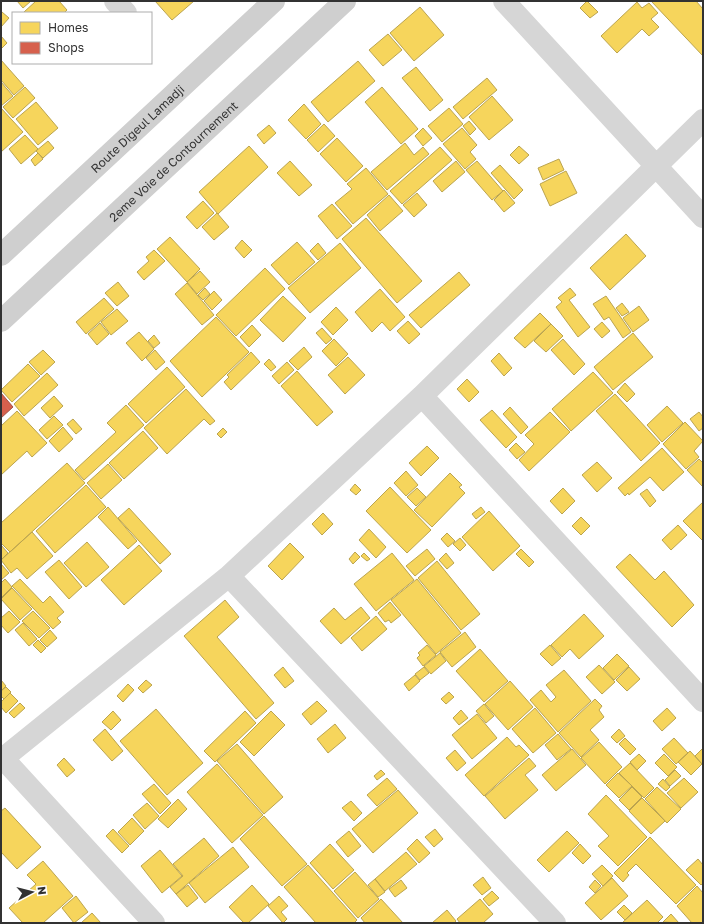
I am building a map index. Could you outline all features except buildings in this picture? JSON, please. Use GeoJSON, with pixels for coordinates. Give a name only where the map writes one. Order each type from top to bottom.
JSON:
{"type":"FeatureCollection","features":[{"type":"Feature","properties":{"kind":"main road","name":"Route Digeul Lamadji"},"geometry":{"type":"LineString","coordinates":[[1,255],[274,1]]}},
{"type":"Feature","properties":{"kind":"main road","name":"2eme Voie de Contournement"},"geometry":{"type":"LineString","coordinates":[[1,321],[345,1]]}},
{"type":"Feature","properties":{"kind":"street"},"geometry":{"type":"LineString","coordinates":[[115,1],[125,12]]}},
{"type":"Feature","properties":{"kind":"street"},"geometry":{"type":"LineString","coordinates":[[504,1],[703,217]]}},
{"type":"Feature","properties":{"kind":"street"},"geometry":{"type":"LineString","coordinates":[[154,923],[2,758],[229,576],[422,396],[703,120]]}},
{"type":"Feature","properties":{"kind":"street"},"geometry":{"type":"LineString","coordinates":[[422,396],[703,701]]}},
{"type":"Feature","properties":{"kind":"street"},"geometry":{"type":"LineString","coordinates":[[229,576],[555,923]]}}]}
